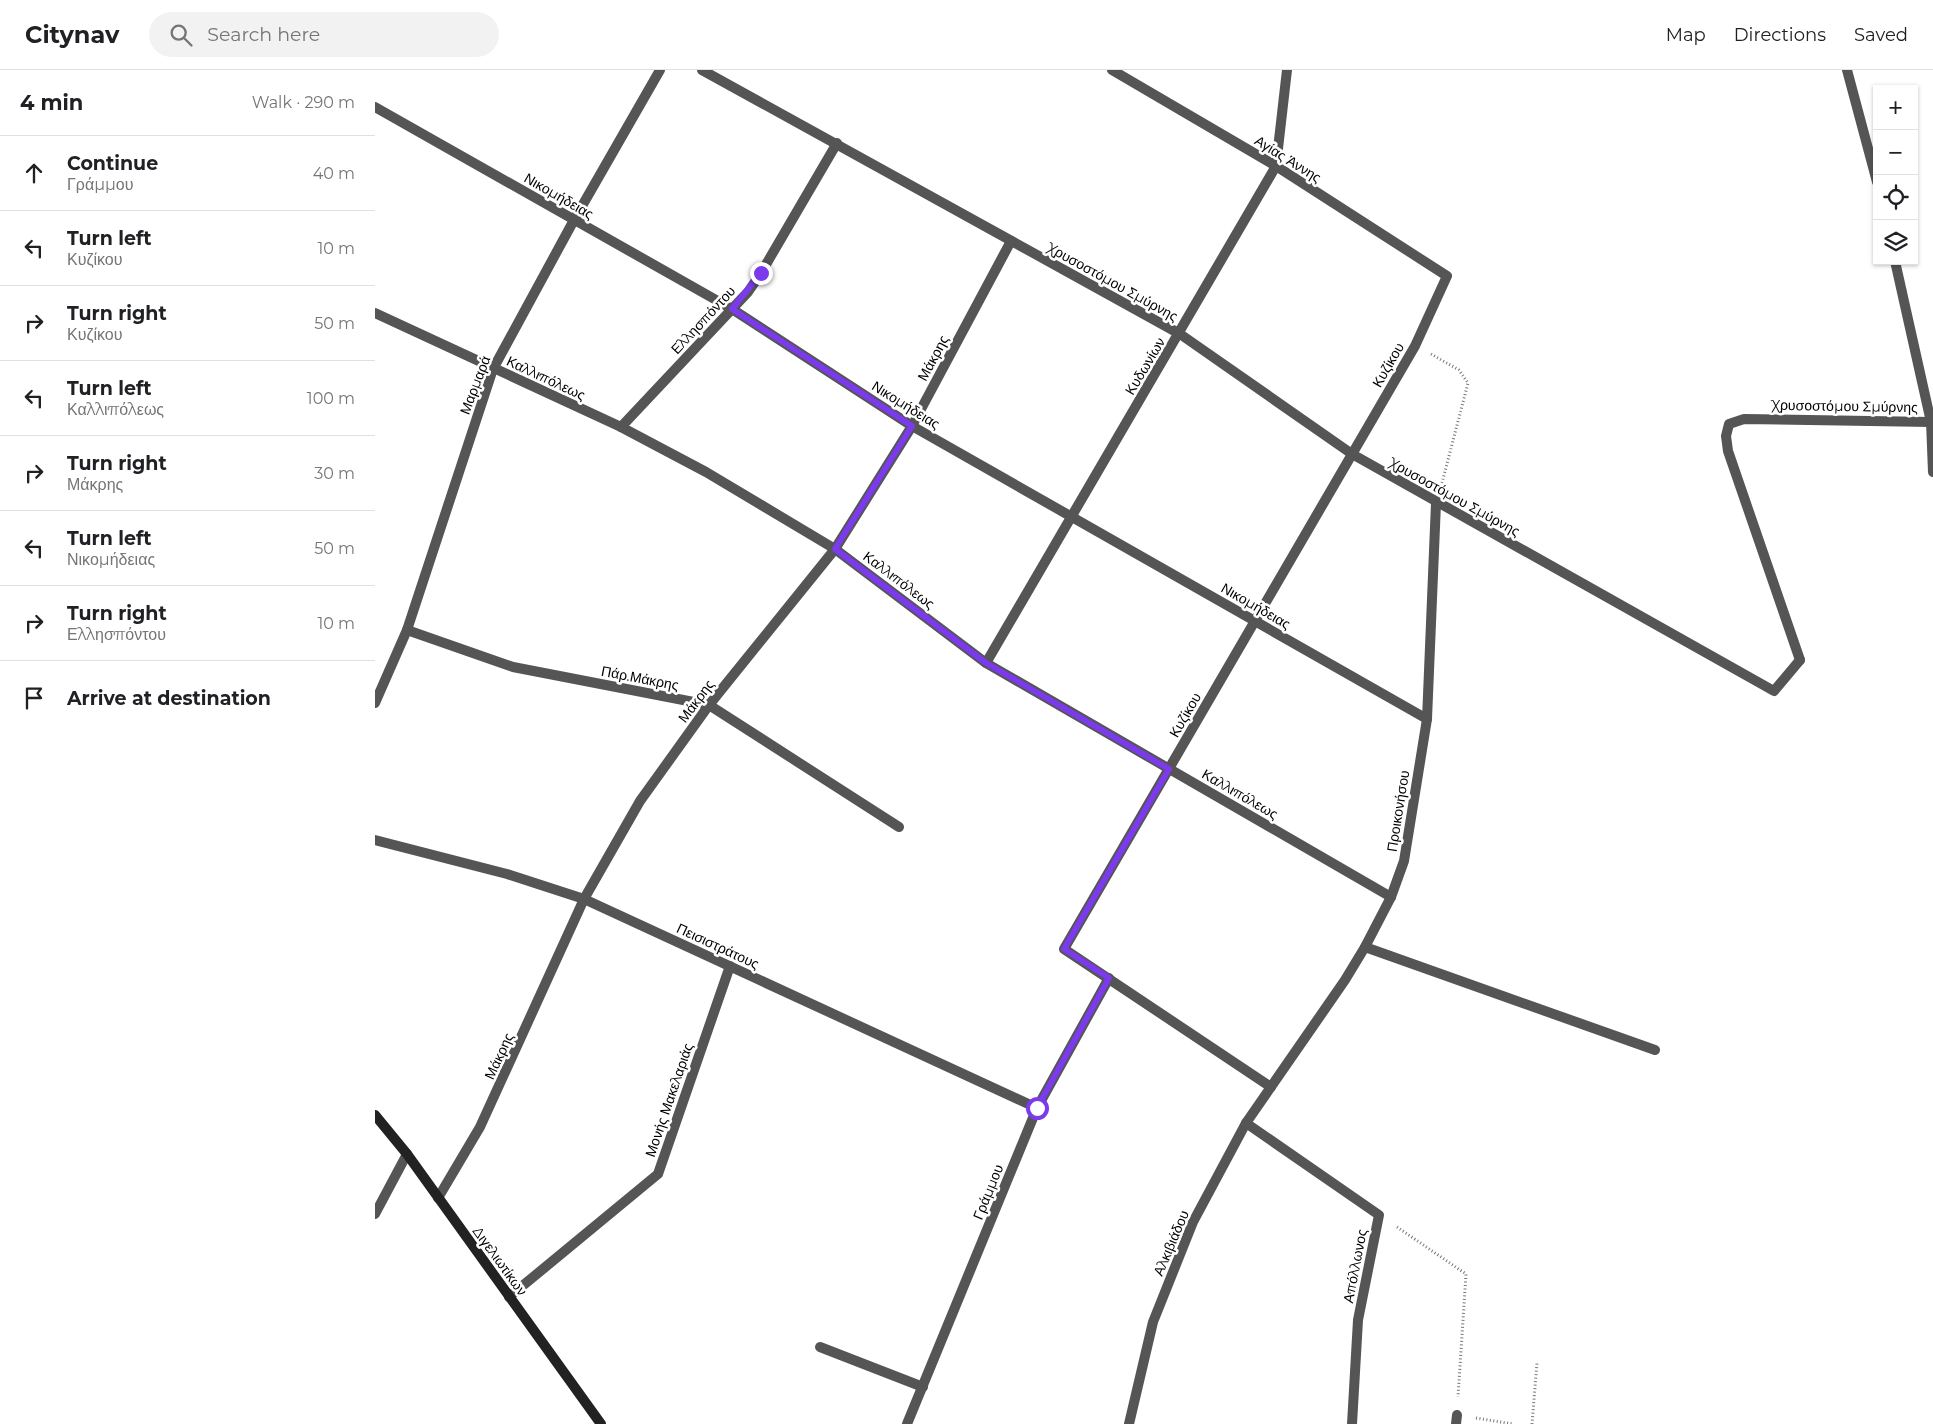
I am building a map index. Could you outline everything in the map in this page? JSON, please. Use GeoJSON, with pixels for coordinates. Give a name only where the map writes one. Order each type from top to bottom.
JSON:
{"type":"FeatureCollection","features":[{"type":"Feature","properties":{"kind":"main road","name":"Διγελιωτίκων"},"geometry":{"type":"LineString","coordinates":[[375,1115],[407,1154],[601,1424]]}},
{"type":"Feature","properties":{"kind":"street","name":"Μαρμαρά"},"geometry":{"type":"LineString","coordinates":[[375,703],[407,630],[493,369],[574,220],[660,70]]}},
{"type":"Feature","properties":{"kind":"street","name":"Χρυσοστόμου Σμύρνης"},"geometry":{"type":"LineString","coordinates":[[702,70],[1180,334],[1352,454],[1436,503],[1774,691],[1801,660],[1728,451],[1726,436],[1729,424],[1743,419],[1931,422]]}},
{"type":"Feature","properties":{"kind":"street","name":"Αγίας Άννης"},"geometry":{"type":"LineString","coordinates":[[1112,70],[1276,166],[1447,276]]}},
{"type":"Feature","properties":{"kind":"street","name":"Κυδωνίων"},"geometry":{"type":"LineString","coordinates":[[986,663],[1180,334],[1276,166],[1287,70]]}},
{"type":"Feature","properties":{"kind":"street"},"geometry":{"type":"LineString","coordinates":[[1847,70],[1875,175]]}},
{"type":"Feature","properties":{"kind":"street","name":"Νικομήδειας"},"geometry":{"type":"LineString","coordinates":[[375,107],[732,309],[912,426],[1427,719]]}},
{"type":"Feature","properties":{"kind":"street","name":"Ελλησπόντου"},"geometry":{"type":"LineString","coordinates":[[621,427],[732,309],[761,273],[837,143]]}},
{"type":"Feature","properties":{"kind":"street","name":"Μάκρης"},"geometry":{"type":"LineString","coordinates":[[438,1198],[480,1127],[584,900],[640,801],[709,705],[835,549],[912,426],[1011,241]]}},
{"type":"Feature","properties":{"kind":"street"},"geometry":{"type":"LineString","coordinates":[[1896,265],[1931,422],[1933,472]]}},
{"type":"Feature","properties":{"kind":"street","name":"Κυζίκου"},"geometry":{"type":"LineString","coordinates":[[1271,1087],[1064,949],[1415,346],[1447,276]]}},
{"type":"Feature","properties":{"kind":"street","name":"Καλλιπόλεως"},"geometry":{"type":"LineString","coordinates":[[375,313],[621,427],[706,472],[835,549],[986,663],[1391,897]]}},
{"type":"Feature","properties":{"kind":"street","name":"Προικονήσου"},"geometry":{"type":"LineString","coordinates":[[1271,1087],[1345,980],[1365,947],[1391,897],[1403,861],[1427,719],[1436,503]]}},
{"type":"Feature","properties":{"kind":"street","name":"Πάρ.Μάκρης"},"geometry":{"type":"LineString","coordinates":[[407,630],[513,667],[709,705],[899,827]]}},
{"type":"Feature","properties":{"kind":"street","name":"Πεισιστράτους"},"geometry":{"type":"LineString","coordinates":[[375,840],[507,874],[584,900],[1037,1108]]}},
{"type":"Feature","properties":{"kind":"street"},"geometry":{"type":"LineString","coordinates":[[1365,947],[1655,1050]]}},
{"type":"Feature","properties":{"kind":"street","name":"Μονής Μακελαριάς"},"geometry":{"type":"LineString","coordinates":[[509,1296],[657,1174],[730,966]]}},
{"type":"Feature","properties":{"kind":"street","name":"Γράμμου"},"geometry":{"type":"LineString","coordinates":[[907,1424],[1037,1108],[1109,978]]}},
{"type":"Feature","properties":{"kind":"street","name":"Αλκιβιάδου"},"geometry":{"type":"LineString","coordinates":[[1129,1424],[1153,1322],[1193,1222],[1246,1123],[1271,1087]]}},
{"type":"Feature","properties":{"kind":"street","name":"Απόλλωνος"},"geometry":{"type":"LineString","coordinates":[[1246,1123],[1379,1215],[1358,1320],[1352,1424]]}},
{"type":"Feature","properties":{"kind":"street"},"geometry":{"type":"LineString","coordinates":[[375,1214],[407,1154]]}},
{"type":"Feature","properties":{"kind":"street"},"geometry":{"type":"LineString","coordinates":[[820,1347],[923,1387]]}},
{"type":"Feature","properties":{"kind":"path"},"geometry":{"type":"LineString","coordinates":[[1415,346],[1459,370],[1468,383],[1436,503]]}},
{"type":"Feature","properties":{"kind":"path"},"geometry":{"type":"LineString","coordinates":[[1379,1215],[1466,1274],[1456,1420],[1513,1424]]}},
{"type":"Feature","properties":{"kind":"path"},"geometry":{"type":"LineString","coordinates":[[1532,1424],[1537,1364]]}},
{"type":"Feature","properties":{"kind":"route"},"geometry":{"type":"LineString","coordinates":[[761,273],[748,292],[732,309],[912,426],[835,549],[986,663],[1169,769],[1064,949],[1109,978],[1037,1108]]}}]}
